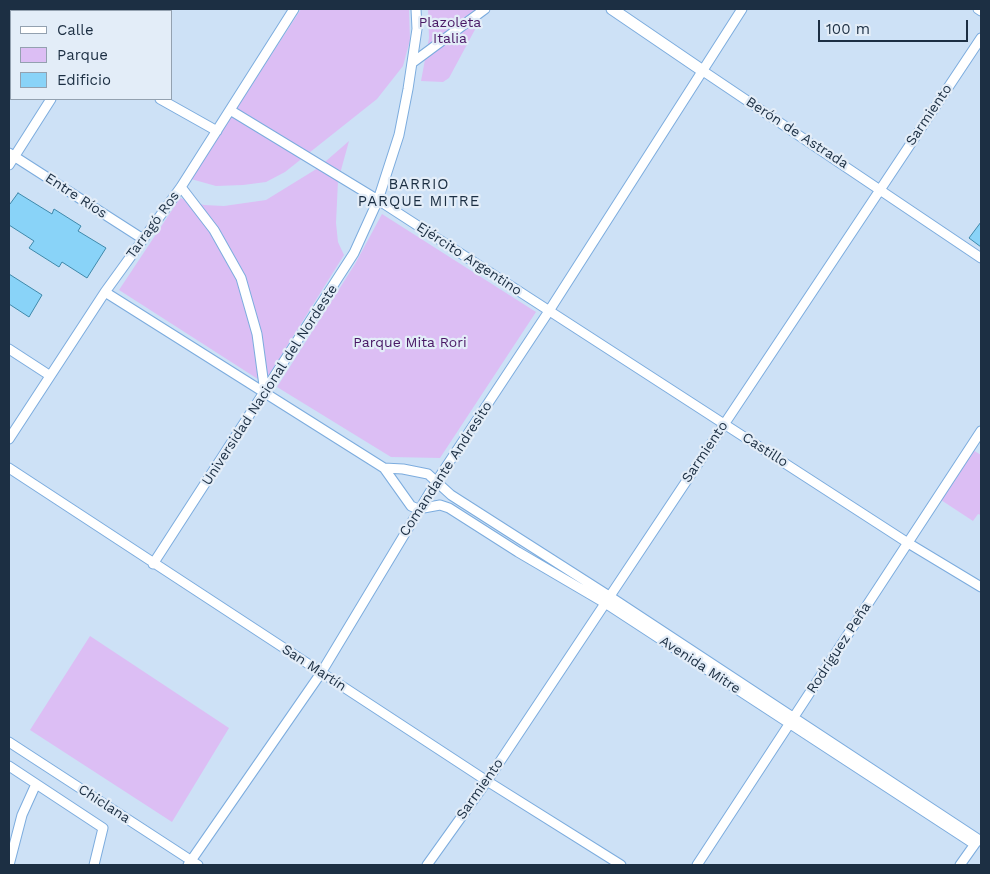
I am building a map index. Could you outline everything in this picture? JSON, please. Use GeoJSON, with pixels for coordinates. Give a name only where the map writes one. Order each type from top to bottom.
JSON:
{"type":"FeatureCollection","features":[{"type":"Feature","properties":{"kind":"street","name":"Tarragó Ros"},"geometry":{"type":"LineString","coordinates":[[9,439],[49,375],[105,292],[181,187],[294,9]]}},
{"type":"Feature","properties":{"kind":"street"},"geometry":{"type":"LineString","coordinates":[[378,200],[399,135],[417,29],[416,9]]}},
{"type":"Feature","properties":{"kind":"street"},"geometry":{"type":"LineString","coordinates":[[412,62],[485,9]]}},
{"type":"Feature","properties":{"kind":"street","name":"Berón de Astrada"},"geometry":{"type":"LineString","coordinates":[[612,9],[880,188],[981,258]]}},
{"type":"Feature","properties":{"kind":"street","name":"Comandante Andresito"},"geometry":{"type":"LineString","coordinates":[[192,864],[321,673],[418,509],[549,311],[742,9]]}},
{"type":"Feature","properties":{"kind":"street","name":"Sarmiento"},"geometry":{"type":"LineString","coordinates":[[427,865],[487,781],[981,38]]}},
{"type":"Feature","properties":{"kind":"street"},"geometry":{"type":"LineString","coordinates":[[10,158],[50,100]]}},
{"type":"Feature","properties":{"kind":"street"},"geometry":{"type":"LineString","coordinates":[[162,100],[217,131]]}},
{"type":"Feature","properties":{"kind":"street","name":"Ejército Argentino"},"geometry":{"type":"LineString","coordinates":[[230,110],[378,200],[549,311]]}},
{"type":"Feature","properties":{"kind":"street","name":"Entre Ríos"},"geometry":{"type":"LineString","coordinates":[[10,158],[144,239]]}},
{"type":"Feature","properties":{"kind":"street"},"geometry":{"type":"LineString","coordinates":[[181,187],[214,230],[241,278],[257,334],[265,393]]}},
{"type":"Feature","properties":{"kind":"street","name":"Universidad Nacional del Nordeste"},"geometry":{"type":"LineString","coordinates":[[153,564],[354,253],[378,200]]}},
{"type":"Feature","properties":{"kind":"street"},"geometry":{"type":"LineString","coordinates":[[105,292],[384,468],[411,506],[418,509]]}},
{"type":"Feature","properties":{"kind":"street","name":"Castillo"},"geometry":{"type":"LineString","coordinates":[[549,311],[908,544],[981,587]]}},
{"type":"Feature","properties":{"kind":"street"},"geometry":{"type":"LineString","coordinates":[[9,349],[49,375]]}},
{"type":"Feature","properties":{"kind":"street","name":"Rodríguez Peña"},"geometry":{"type":"LineString","coordinates":[[697,865],[981,431]]}},
{"type":"Feature","properties":{"kind":"street","name":"San Martín"},"geometry":{"type":"LineString","coordinates":[[9,468],[487,781],[621,865]]}},
{"type":"Feature","properties":{"kind":"street","name":"Avenida Mitre"},"geometry":{"type":"LineString","coordinates":[[384,468],[403,469],[428,474],[451,495],[607,599],[979,839]]}},
{"type":"Feature","properties":{"kind":"street","name":"Avenida Mitre"},"geometry":{"type":"LineString","coordinates":[[418,509],[440,505],[449,508],[518,552],[607,599]]}},
{"type":"Feature","properties":{"kind":"street","name":"Chiclana"},"geometry":{"type":"LineString","coordinates":[[9,742],[192,864]]}},
{"type":"Feature","properties":{"kind":"street"},"geometry":{"type":"LineString","coordinates":[[9,766],[103,828],[94,865]]}},
{"type":"Feature","properties":{"kind":"street"},"geometry":{"type":"LineString","coordinates":[[9,865],[22,815],[36,784]]}},
{"type":"Feature","properties":{"kind":"street"},"geometry":{"type":"LineString","coordinates":[[960,865],[979,839]]}},
{"type":"Feature","properties":{"kind":"green space"},"geometry":{"type":"Polygon","coordinates":[[[301,9],[409,9],[410,40],[403,66],[377,99],[285,172],[266,182],[243,185],[216,186],[191,179],[301,9]]]}},
{"type":"Feature","properties":{"kind":"green space","name":"Plazoleta Italia"},"geometry":{"type":"Polygon","coordinates":[[[428,9],[486,9],[449,78],[443,82],[421,81],[429,38],[428,9]]]}},
{"type":"Feature","properties":{"kind":"green space"},"geometry":{"type":"Polygon","coordinates":[[[349,141],[338,181],[336,223],[338,242],[344,255],[264,383],[119,290],[180,198],[204,205],[224,206],[266,200],[318,168],[349,141]]]}},
{"type":"Feature","properties":{"kind":"green space","name":"Parque Mita Rori"},"geometry":{"type":"Polygon","coordinates":[[[382,214],[536,312],[440,458],[391,457],[277,387],[355,264],[382,214]]]}},
{"type":"Feature","properties":{"kind":"green space"},"geometry":{"type":"Polygon","coordinates":[[[973,450],[981,455],[981,515],[978,514],[973,521],[941,500],[973,450]]]}},
{"type":"Feature","properties":{"kind":"green space"},"geometry":{"type":"Polygon","coordinates":[[[90,636],[229,728],[172,822],[30,730],[90,636]]]}},
{"type":"Feature","properties":{"kind":"building"},"geometry":{"type":"Polygon","coordinates":[[[18,193],[52,214],[54,209],[81,226],[78,231],[106,248],[87,278],[62,262],[59,267],[29,248],[34,241],[9,225],[9,203],[18,193]]]}},
{"type":"Feature","properties":{"kind":"building"},"geometry":{"type":"Polygon","coordinates":[[[981,222],[981,247],[969,238],[981,222]]]}},
{"type":"Feature","properties":{"kind":"building"},"geometry":{"type":"Polygon","coordinates":[[[9,274],[42,295],[29,317],[9,304],[9,274]]]}},
{"type":"Feature","properties":{"kind":"district","name":"BARRIO PARQUE MITRE"},"geometry":{"type":"Point","coordinates":[419,194]}}]}
